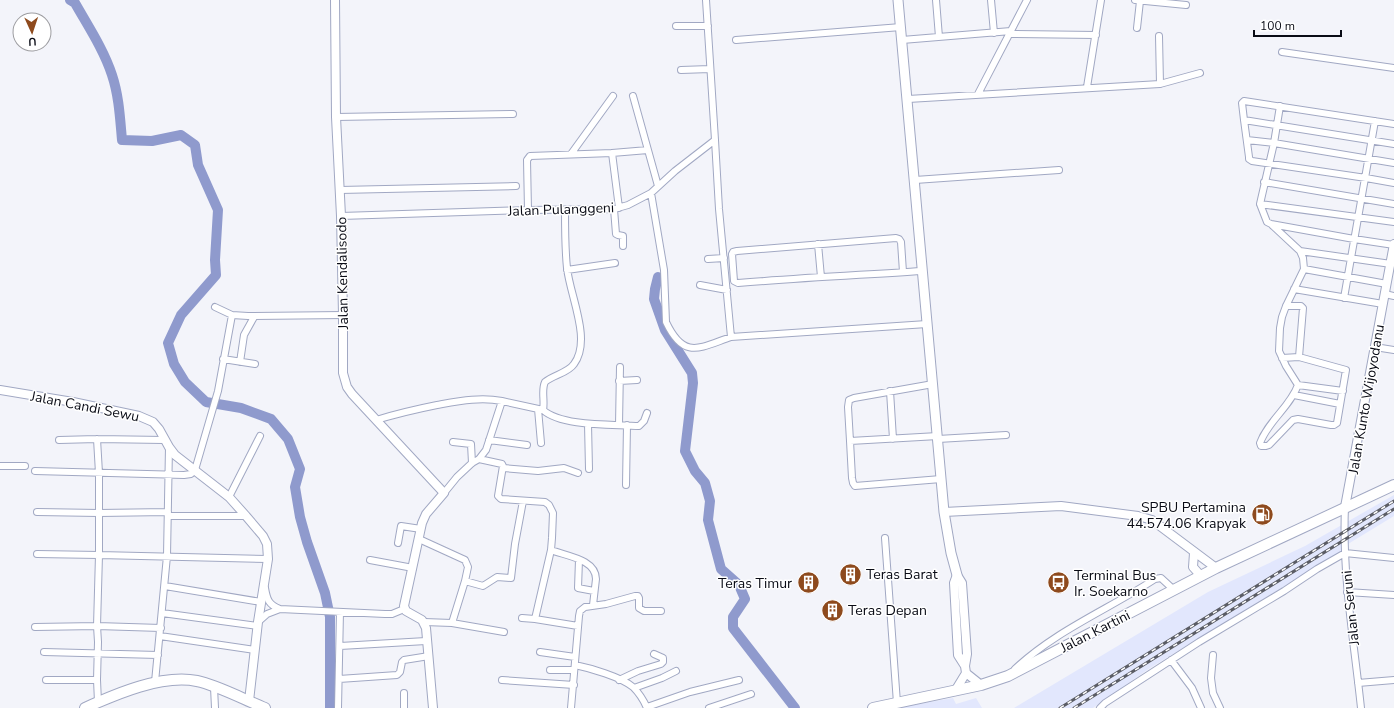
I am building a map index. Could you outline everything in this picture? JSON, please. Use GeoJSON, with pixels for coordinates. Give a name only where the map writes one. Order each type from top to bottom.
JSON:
{"type":"FeatureCollection","features":[{"type":"Feature","properties":{"kind":"highway","name":"Jalan Kartini"},"geometry":{"type":"LineString","coordinates":[[873,708],[981,685],[1008,676],[1216,568],[1394,485]]}},
{"type":"Feature","properties":{"kind":"highway"},"geometry":{"type":"LineString","coordinates":[[85,708],[140,686],[155,682],[196,680],[214,687],[248,705],[265,708]]}},
{"type":"Feature","properties":{"kind":"main road"},"geometry":{"type":"LineString","coordinates":[[898,0],[944,512],[950,553],[957,575]]}},
{"type":"Feature","properties":{"kind":"street","name":"Jalan Kendalisodo"},"geometry":{"type":"LineString","coordinates":[[335,0],[336,117],[341,216],[344,380],[352,394],[444,493]]}},
{"type":"Feature","properties":{"kind":"street"},"geometry":{"type":"LineString","coordinates":[[706,0],[720,209],[731,337]]}},
{"type":"Feature","properties":{"kind":"street"},"geometry":{"type":"LineString","coordinates":[[936,0],[939,37]]}},
{"type":"Feature","properties":{"kind":"street"},"geometry":{"type":"LineString","coordinates":[[991,0],[994,33]]}},
{"type":"Feature","properties":{"kind":"street"},"geometry":{"type":"LineString","coordinates":[[978,94],[1027,0]]}},
{"type":"Feature","properties":{"kind":"street"},"geometry":{"type":"LineString","coordinates":[[1087,87],[1101,0]]}},
{"type":"Feature","properties":{"kind":"street"},"geometry":{"type":"LineString","coordinates":[[1137,28],[1137,0],[1186,5]]}},
{"type":"Feature","properties":{"kind":"street"},"geometry":{"type":"LineString","coordinates":[[676,26],[708,26]]}},
{"type":"Feature","properties":{"kind":"street"},"geometry":{"type":"LineString","coordinates":[[736,40],[901,27]]}},
{"type":"Feature","properties":{"kind":"street"},"geometry":{"type":"LineString","coordinates":[[902,40],[994,33],[1096,35]]}},
{"type":"Feature","properties":{"kind":"street"},"geometry":{"type":"LineString","coordinates":[[1158,36],[1160,84]]}},
{"type":"Feature","properties":{"kind":"street"},"geometry":{"type":"LineString","coordinates":[[1282,52],[1394,68]]}},
{"type":"Feature","properties":{"kind":"street"},"geometry":{"type":"LineString","coordinates":[[682,70],[710,69]]}},
{"type":"Feature","properties":{"kind":"street"},"geometry":{"type":"LineString","coordinates":[[908,98],[1160,84],[1200,73]]}},
{"type":"Feature","properties":{"kind":"street"},"geometry":{"type":"LineString","coordinates":[[571,154],[613,96]]}},
{"type":"Feature","properties":{"kind":"street"},"geometry":{"type":"LineString","coordinates":[[633,96],[655,189],[664,270],[666,322],[676,339],[685,347],[694,349],[731,337],[927,324]]}},
{"type":"Feature","properties":{"kind":"street"},"geometry":{"type":"LineString","coordinates":[[1394,124],[1280,106],[1243,101],[1242,103],[1249,159],[1252,161],[1394,183]]}},
{"type":"Feature","properties":{"kind":"street"},"geometry":{"type":"LineString","coordinates":[[1280,106],[1274,143],[1260,204],[1266,221],[1272,224],[1354,240],[1394,244]]}},
{"type":"Feature","properties":{"kind":"street"},"geometry":{"type":"LineString","coordinates":[[336,117],[513,114]]}},
{"type":"Feature","properties":{"kind":"street"},"geometry":{"type":"LineString","coordinates":[[1244,120],[1394,144]]}},
{"type":"Feature","properties":{"kind":"street"},"geometry":{"type":"LineString","coordinates":[[1344,298],[1375,121]]}},
{"type":"Feature","properties":{"kind":"street","name":"Jalan Pulanggeni"},"geometry":{"type":"LineString","coordinates":[[341,216],[528,210],[617,209],[636,202],[655,189],[715,140]]}},
{"type":"Feature","properties":{"kind":"street"},"geometry":{"type":"LineString","coordinates":[[1247,140],[1274,143],[1394,163]]}},
{"type":"Feature","properties":{"kind":"street"},"geometry":{"type":"LineString","coordinates":[[528,210],[528,158],[530,156],[612,153],[646,150]]}},
{"type":"Feature","properties":{"kind":"street"},"geometry":{"type":"LineString","coordinates":[[612,153],[617,209],[616,234],[623,236],[623,246]]}},
{"type":"Feature","properties":{"kind":"street"},"geometry":{"type":"LineString","coordinates":[[915,180],[1059,170]]}},
{"type":"Feature","properties":{"kind":"street"},"geometry":{"type":"LineString","coordinates":[[1264,182],[1394,204]]}},
{"type":"Feature","properties":{"kind":"street"},"geometry":{"type":"LineString","coordinates":[[340,190],[516,186]]}},
{"type":"Feature","properties":{"kind":"street"},"geometry":{"type":"LineString","coordinates":[[1260,204],[1394,222]]}},
{"type":"Feature","properties":{"kind":"street"},"geometry":{"type":"LineString","coordinates":[[541,442],[541,409],[544,405],[545,382],[574,365],[580,349],[580,334],[567,270],[565,210]]}},
{"type":"Feature","properties":{"kind":"street"},"geometry":{"type":"LineString","coordinates":[[1272,224],[1300,251],[1303,258],[1304,269],[1282,317],[1279,349],[1282,358],[1298,385]]}},
{"type":"Feature","properties":{"kind":"street"},"geometry":{"type":"LineString","coordinates":[[903,272],[901,242],[899,239],[818,244],[733,252],[732,254],[734,278],[735,282],[738,283],[922,271]]}},
{"type":"Feature","properties":{"kind":"street"},"geometry":{"type":"LineString","coordinates":[[818,244],[821,277]]}},
{"type":"Feature","properties":{"kind":"street","name":"Jalan Kunto Wijoyodanu"},"geometry":{"type":"LineString","coordinates":[[1345,507],[1383,304],[1387,284],[1391,274],[1394,244]]}},
{"type":"Feature","properties":{"kind":"street"},"geometry":{"type":"LineString","coordinates":[[1300,251],[1391,264]]}},
{"type":"Feature","properties":{"kind":"street"},"geometry":{"type":"LineString","coordinates":[[708,259],[724,258]]}},
{"type":"Feature","properties":{"kind":"street"},"geometry":{"type":"LineString","coordinates":[[567,270],[615,263]]}},
{"type":"Feature","properties":{"kind":"street"},"geometry":{"type":"LineString","coordinates":[[1304,269],[1387,284]]}},
{"type":"Feature","properties":{"kind":"street"},"geometry":{"type":"LineString","coordinates":[[700,285],[727,290]]}},
{"type":"Feature","properties":{"kind":"street"},"geometry":{"type":"LineString","coordinates":[[1294,289],[1383,304]]}},
{"type":"Feature","properties":{"kind":"street"},"geometry":{"type":"LineString","coordinates":[[1385,294],[1394,296]]}},
{"type":"Feature","properties":{"kind":"street"},"geometry":{"type":"LineString","coordinates":[[1286,306],[1301,306],[1304,308],[1299,357]]}},
{"type":"Feature","properties":{"kind":"street"},"geometry":{"type":"LineString","coordinates":[[215,307],[232,315],[343,315]]}},
{"type":"Feature","properties":{"kind":"street"},"geometry":{"type":"LineString","coordinates":[[35,471],[188,475],[195,470],[218,391],[232,315]]}},
{"type":"Feature","properties":{"kind":"street"},"geometry":{"type":"LineString","coordinates":[[240,362],[244,335],[254,316]]}},
{"type":"Feature","properties":{"kind":"street"},"geometry":{"type":"LineString","coordinates":[[1375,347],[1394,350]]}},
{"type":"Feature","properties":{"kind":"street"},"geometry":{"type":"LineString","coordinates":[[1282,358],[1299,357],[1346,369],[1337,423],[1334,425],[1296,419],[1291,421],[1269,445],[1264,447],[1260,445],[1265,432],[1294,395],[1298,385]]}},
{"type":"Feature","properties":{"kind":"street"},"geometry":{"type":"LineString","coordinates":[[223,359],[255,364]]}},
{"type":"Feature","properties":{"kind":"street"},"geometry":{"type":"LineString","coordinates":[[619,424],[620,367]]}},
{"type":"Feature","properties":{"kind":"street"},"geometry":{"type":"LineString","coordinates":[[619,381],[637,380]]}},
{"type":"Feature","properties":{"kind":"street"},"geometry":{"type":"LineString","coordinates":[[933,384],[849,400],[848,407],[853,484],[855,486],[941,479]]}},
{"type":"Feature","properties":{"kind":"street"},"geometry":{"type":"LineString","coordinates":[[1298,385],[1343,391]]}},
{"type":"Feature","properties":{"kind":"street","name":"Jalan Candi Sewu"},"geometry":{"type":"LineString","coordinates":[[0,390],[73,402],[139,416],[153,422],[175,455],[229,497],[263,536],[267,544],[268,559],[248,705]]}},
{"type":"Feature","properties":{"kind":"street"},"geometry":{"type":"LineString","coordinates":[[890,391],[893,438]]}},
{"type":"Feature","properties":{"kind":"street"},"geometry":{"type":"LineString","coordinates":[[1294,395],[1340,404]]}},
{"type":"Feature","properties":{"kind":"street"},"geometry":{"type":"LineString","coordinates":[[376,420],[392,415],[464,400],[479,399],[502,401],[541,409],[549,415],[560,419],[588,424],[619,424],[639,426],[642,424],[648,413]]}},
{"type":"Feature","properties":{"kind":"street"},"geometry":{"type":"LineString","coordinates":[[404,609],[420,530],[426,514],[457,477],[472,463],[479,459],[486,450],[502,401]]}},
{"type":"Feature","properties":{"kind":"street"},"geometry":{"type":"LineString","coordinates":[[588,424],[589,468]]}},
{"type":"Feature","properties":{"kind":"street"},"geometry":{"type":"LineString","coordinates":[[626,485],[627,425]]}},
{"type":"Feature","properties":{"kind":"street"},"geometry":{"type":"LineString","coordinates":[[850,441],[893,438],[1006,435]]}},
{"type":"Feature","properties":{"kind":"street"},"geometry":{"type":"LineString","coordinates":[[229,497],[260,436]]}},
{"type":"Feature","properties":{"kind":"street"},"geometry":{"type":"LineString","coordinates":[[98,439],[98,702]]}},
{"type":"Feature","properties":{"kind":"street"},"geometry":{"type":"LineString","coordinates":[[59,440],[98,439],[167,444],[167,556],[155,682]]}},
{"type":"Feature","properties":{"kind":"street"},"geometry":{"type":"LineString","coordinates":[[489,440],[527,445]]}},
{"type":"Feature","properties":{"kind":"street"},"geometry":{"type":"LineString","coordinates":[[453,442],[471,444],[472,463]]}},
{"type":"Feature","properties":{"kind":"street"},"geometry":{"type":"LineString","coordinates":[[479,459],[502,464],[503,468],[499,498],[504,500],[545,502],[549,505],[553,513],[551,550],[535,619]]}},
{"type":"Feature","properties":{"kind":"street"},"geometry":{"type":"LineString","coordinates":[[0,466],[25,466]]}},
{"type":"Feature","properties":{"kind":"street"},"geometry":{"type":"LineString","coordinates":[[503,468],[538,471],[564,468],[578,473]]}},
{"type":"Feature","properties":{"kind":"street"},"geometry":{"type":"LineString","coordinates":[[465,581],[482,586],[498,576],[511,578],[522,501]]}},
{"type":"Feature","properties":{"kind":"street"},"geometry":{"type":"LineString","coordinates":[[944,512],[1061,506],[1138,516],[1152,520],[1216,568]]}},
{"type":"Feature","properties":{"kind":"street","name":"Jalan Seruni"},"geometry":{"type":"LineString","coordinates":[[1345,507],[1344,534],[1347,592],[1361,708]]}},
{"type":"Feature","properties":{"kind":"street"},"geometry":{"type":"LineString","coordinates":[[37,512],[246,516]]}},
{"type":"Feature","properties":{"kind":"street"},"geometry":{"type":"LineString","coordinates":[[398,542],[401,526],[420,530]]}},
{"type":"Feature","properties":{"kind":"street"},"geometry":{"type":"LineString","coordinates":[[885,538],[897,703]]}},
{"type":"Feature","properties":{"kind":"street"},"geometry":{"type":"LineString","coordinates":[[418,539],[465,560],[468,567],[452,624]]}},
{"type":"Feature","properties":{"kind":"street"},"geometry":{"type":"LineString","coordinates":[[551,550],[589,564],[594,571],[596,578],[593,605]]}},
{"type":"Feature","properties":{"kind":"street"},"geometry":{"type":"LineString","coordinates":[[1194,553],[1193,567],[1201,576]]}},
{"type":"Feature","properties":{"kind":"street"},"geometry":{"type":"LineString","coordinates":[[1100,708],[1199,642],[1345,553],[1394,558]]}},
{"type":"Feature","properties":{"kind":"street"},"geometry":{"type":"LineString","coordinates":[[37,554],[268,559]]}},
{"type":"Feature","properties":{"kind":"street"},"geometry":{"type":"LineString","coordinates":[[370,560],[413,568]]}},
{"type":"Feature","properties":{"kind":"street"},"geometry":{"type":"LineString","coordinates":[[579,560],[578,588],[594,591]]}},
{"type":"Feature","properties":{"kind":"street"},"geometry":{"type":"LineString","coordinates":[[955,691],[965,670],[967,654],[962,583],[957,575]]}},
{"type":"Feature","properties":{"kind":"street"},"geometry":{"type":"LineString","coordinates":[[957,575],[954,583],[958,655],[965,670],[981,685]]}},
{"type":"Feature","properties":{"kind":"street"},"geometry":{"type":"LineString","coordinates":[[1008,676],[1027,658],[1069,630],[1155,579],[1161,578],[1174,590]]}},
{"type":"Feature","properties":{"kind":"street"},"geometry":{"type":"LineString","coordinates":[[265,585],[266,598],[268,602],[273,607],[280,609],[392,614],[404,609]]}},
{"type":"Feature","properties":{"kind":"street"},"geometry":{"type":"LineString","coordinates":[[165,586],[261,602]]}},
{"type":"Feature","properties":{"kind":"street"},"geometry":{"type":"LineString","coordinates":[[1347,592],[1394,595]]}},
{"type":"Feature","properties":{"kind":"street"},"geometry":{"type":"LineString","coordinates":[[571,708],[578,626],[580,611],[582,608],[638,596],[640,608],[644,611],[661,611]]}},
{"type":"Feature","properties":{"kind":"street"},"geometry":{"type":"LineString","coordinates":[[162,613],[258,624],[267,614],[280,609]]}},
{"type":"Feature","properties":{"kind":"street"},"geometry":{"type":"LineString","coordinates":[[404,609],[424,622],[452,624],[498,631]]}},
{"type":"Feature","properties":{"kind":"street"},"geometry":{"type":"LineString","coordinates":[[337,612],[340,646],[338,708]]}},
{"type":"Feature","properties":{"kind":"street"},"geometry":{"type":"LineString","coordinates":[[522,618],[578,626]]}},
{"type":"Feature","properties":{"kind":"street"},"geometry":{"type":"LineString","coordinates":[[424,622],[429,656],[433,708]]}},
{"type":"Feature","properties":{"kind":"street"},"geometry":{"type":"LineString","coordinates":[[35,627],[97,626],[161,628]]}},
{"type":"Feature","properties":{"kind":"street"},"geometry":{"type":"LineString","coordinates":[[160,636],[255,650]]}},
{"type":"Feature","properties":{"kind":"street"},"geometry":{"type":"LineString","coordinates":[[340,646],[426,641]]}},
{"type":"Feature","properties":{"kind":"street"},"geometry":{"type":"LineString","coordinates":[[44,652],[98,652],[158,655]]}},
{"type":"Feature","properties":{"kind":"street"},"geometry":{"type":"LineString","coordinates":[[540,652],[575,657]]}},
{"type":"Feature","properties":{"kind":"street"},"geometry":{"type":"LineString","coordinates":[[619,680],[638,671],[661,664],[663,662],[663,658],[654,654]]}},
{"type":"Feature","properties":{"kind":"street"},"geometry":{"type":"LineString","coordinates":[[958,655],[967,654]]}},
{"type":"Feature","properties":{"kind":"street"},"geometry":{"type":"LineString","coordinates":[[1213,655],[1211,678],[1213,693],[1220,708]]}},
{"type":"Feature","properties":{"kind":"street"},"geometry":{"type":"LineString","coordinates":[[339,679],[397,675],[400,672],[402,662],[404,660],[429,656]]}},
{"type":"Feature","properties":{"kind":"street"},"geometry":{"type":"LineString","coordinates":[[1171,660],[1192,688],[1201,708]]}},
{"type":"Feature","properties":{"kind":"street"},"geometry":{"type":"LineString","coordinates":[[550,670],[574,668],[598,671],[634,688],[647,708],[690,692],[739,680]]}},
{"type":"Feature","properties":{"kind":"street"},"geometry":{"type":"LineString","coordinates":[[634,688],[662,678],[676,671]]}},
{"type":"Feature","properties":{"kind":"street"},"geometry":{"type":"LineString","coordinates":[[46,680],[97,680]]}},
{"type":"Feature","properties":{"kind":"street"},"geometry":{"type":"LineString","coordinates":[[502,680],[574,685]]}},
{"type":"Feature","properties":{"kind":"street"},"geometry":{"type":"LineString","coordinates":[[1358,683],[1394,680]]}},
{"type":"Feature","properties":{"kind":"street"},"geometry":{"type":"LineString","coordinates":[[214,687],[215,708]]}},
{"type":"Feature","properties":{"kind":"street"},"geometry":{"type":"LineString","coordinates":[[404,693],[404,708]]}},
{"type":"Feature","properties":{"kind":"street"},"geometry":{"type":"LineString","coordinates":[[709,708],[751,694]]}},
{"type":"Feature","properties":{"kind":"shaded area"},"geometry":{"type":"Polygon","coordinates":[[[1394,495],[1394,516],[1348,544],[1342,551],[1150,668],[1093,708],[1014,708],[1208,592],[1305,546],[1394,495]]]}},
{"type":"Feature","properties":{"kind":"shaded area"},"geometry":{"type":"Polygon","coordinates":[[[953,698],[956,704],[976,698],[982,708],[893,708],[953,698]]]}},
{"type":"Feature","properties":{"kind":"waterway"},"geometry":{"type":"LineString","coordinates":[[70,0],[75,3],[105,56],[109,66],[118,99],[122,140],[152,141],[181,135],[195,145],[198,165],[218,210],[215,260],[216,275],[181,315],[168,343],[174,364],[185,382],[206,402],[241,408],[271,419],[288,439],[300,469],[295,487],[300,517],[325,593],[330,617],[330,708]]}},
{"type":"Feature","properties":{"kind":"waterway"},"geometry":{"type":"LineString","coordinates":[[658,277],[654,299],[665,330],[692,373],[693,383],[685,451],[695,471],[705,483],[710,501],[708,520],[721,569],[739,585],[745,599],[733,617],[733,628],[795,708]]}},
{"type":"Feature","properties":{"kind":"railway"},"geometry":{"type":"LineString","coordinates":[[1060,708],[1394,501]]}},
{"type":"Feature","properties":{"kind":"railway"},"geometry":{"type":"LineString","coordinates":[[1074,708],[1394,509]]}},
{"type":"Feature","properties":{"kind":"place","name":"SPBU Pertamina 44.574.06 Krapyak"},"geometry":{"type":"Point","coordinates":[1262,515]}},
{"type":"Feature","properties":{"kind":"place","name":"Teras Barat"},"geometry":{"type":"Point","coordinates":[850,574]}},
{"type":"Feature","properties":{"kind":"place","name":"Teras Timur"},"geometry":{"type":"Point","coordinates":[808,583]}},
{"type":"Feature","properties":{"kind":"place","name":"Terminal Bus Ir. Soekarno"},"geometry":{"type":"Point","coordinates":[1059,583]}},
{"type":"Feature","properties":{"kind":"place","name":"Teras Depan"},"geometry":{"type":"Point","coordinates":[832,610]}}]}
